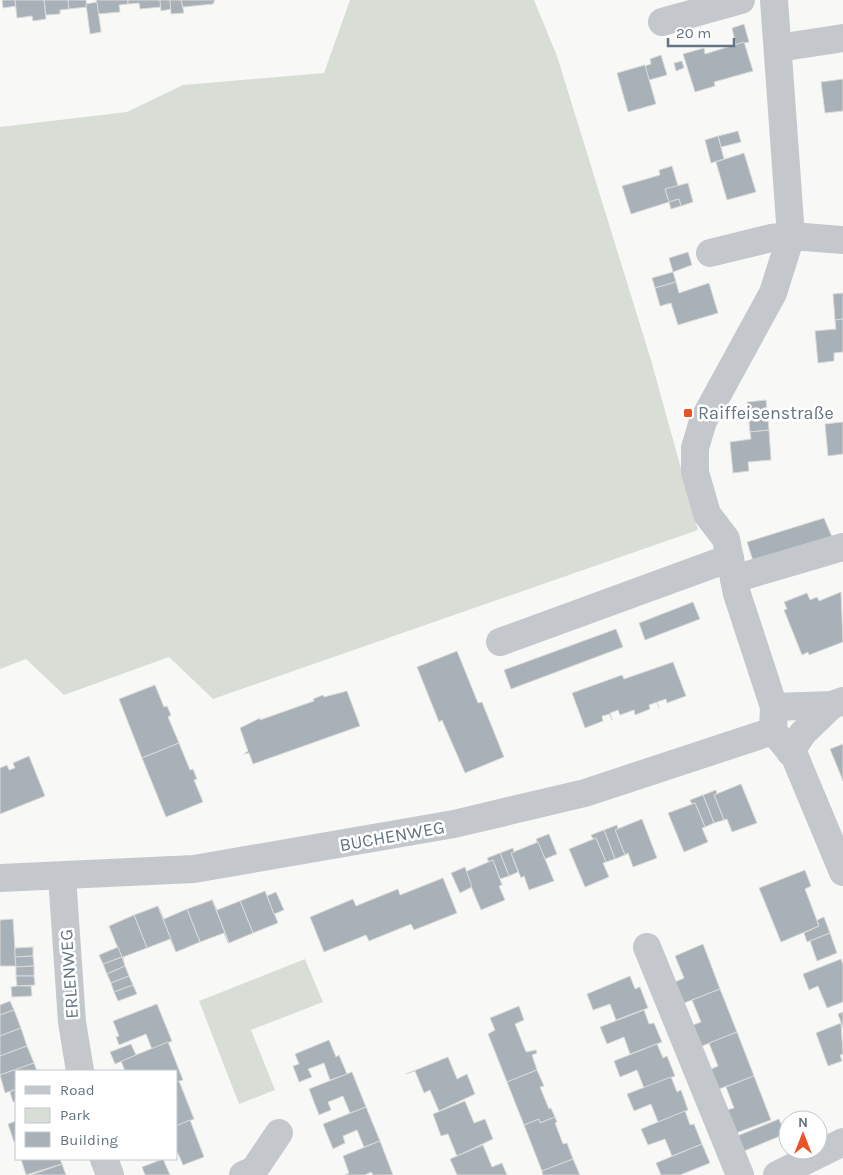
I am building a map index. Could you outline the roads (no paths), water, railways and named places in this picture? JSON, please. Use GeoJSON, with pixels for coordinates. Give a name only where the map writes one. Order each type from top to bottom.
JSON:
{"type":"FeatureCollection","features":[{"type":"Feature","properties":{"kind":"street"},"geometry":{"type":"LineString","coordinates":[[662,22],[741,0]]}},
{"type":"Feature","properties":{"kind":"street"},"geometry":{"type":"LineString","coordinates":[[774,0],[791,236],[773,293],[703,421],[695,448],[695,472],[707,514],[726,539],[732,569],[773,719],[795,758],[843,872]]}},
{"type":"Feature","properties":{"kind":"street"},"geometry":{"type":"LineString","coordinates":[[778,48],[843,38]]}},
{"type":"Feature","properties":{"kind":"street"},"geometry":{"type":"LineString","coordinates":[[710,253],[771,238],[791,236],[843,240]]}},
{"type":"Feature","properties":{"kind":"street"},"geometry":{"type":"LineString","coordinates":[[500,642],[732,569],[843,547]]}},
{"type":"Feature","properties":{"kind":"street"},"geometry":{"type":"LineString","coordinates":[[790,752],[803,733],[838,703]]}},
{"type":"Feature","properties":{"kind":"street","name":"BUCHENWEG"},"geometry":{"type":"LineString","coordinates":[[0,878],[194,869],[454,824],[585,793],[773,719],[838,703]]}},
{"type":"Feature","properties":{"kind":"street","name":"ERLENWEG"},"geometry":{"type":"LineString","coordinates":[[62,876],[72,1022],[80,1070]]}},
{"type":"Feature","properties":{"kind":"street"},"geometry":{"type":"LineString","coordinates":[[647,947],[740,1175]]}},
{"type":"Feature","properties":{"kind":"street"},"geometry":{"type":"LineString","coordinates":[[243,1175],[254,1170],[279,1133]]}},
{"type":"Feature","properties":{"kind":"street"},"geometry":{"type":"LineString","coordinates":[[777,1175],[843,1142]]}},
{"type":"Feature","properties":{"kind":"street"},"geometry":{"type":"LineString","coordinates":[[104,1160],[110,1175]]}},
{"type":"Feature","properties":{"kind":"place","name":"Raiffeisenstraße"},"geometry":{"type":"Point","coordinates":[688,413]}}]}
